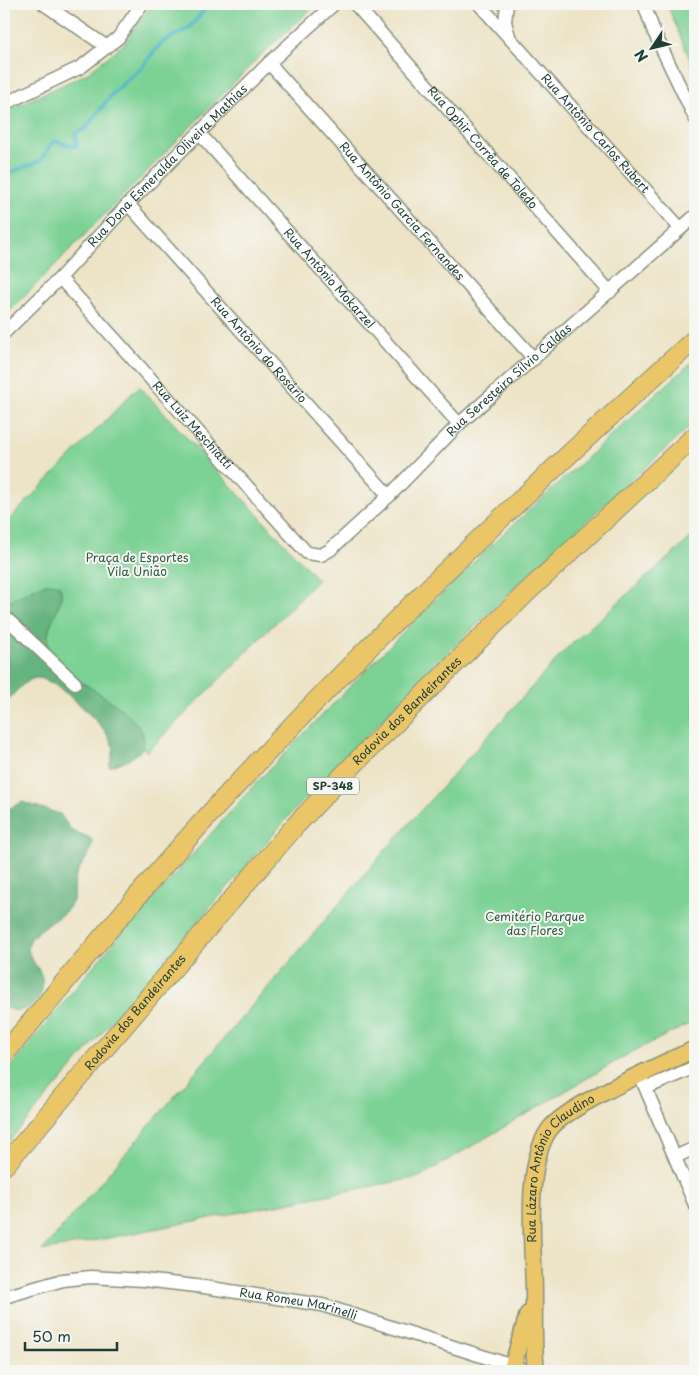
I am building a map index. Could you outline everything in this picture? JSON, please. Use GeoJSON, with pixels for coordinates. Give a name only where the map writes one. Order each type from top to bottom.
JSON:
{"type":"FeatureCollection","features":[{"type":"Feature","properties":{"kind":"highway"},"geometry":{"type":"LineString","coordinates":[[4,1054],[242,778],[394,622],[552,468],[695,339]]}},
{"type":"Feature","properties":{"kind":"highway","name":"Rodovia dos Bandeirantes"},"geometry":{"type":"LineString","coordinates":[[4,1166],[308,813],[526,593],[695,436]]}},
{"type":"Feature","properties":{"kind":"main road","name":"Rua Lázaro Antônio Claudino"},"geometry":{"type":"LineString","coordinates":[[536,1371],[532,1340],[534,1185],[538,1153],[549,1129],[570,1113],[643,1082],[695,1049]]}},
{"type":"Feature","properties":{"kind":"main road","name":"Rua Lázaro Antônio Claudino"},"geometry":{"type":"LineString","coordinates":[[516,1369],[534,1296]]}},
{"type":"Feature","properties":{"kind":"street"},"geometry":{"type":"LineString","coordinates":[[44,4],[107,47]]}},
{"type":"Feature","properties":{"kind":"street"},"geometry":{"type":"LineString","coordinates":[[4,103],[81,67],[118,38],[142,4]]}},
{"type":"Feature","properties":{"kind":"street","name":"Rua Dona Esmeralda Oliveira Mathias"},"geometry":{"type":"LineString","coordinates":[[4,333],[60,278],[128,204],[269,63],[334,4]]}},
{"type":"Feature","properties":{"kind":"street","name":"Rua Ophir Corrêa de Toledo"},"geometry":{"type":"LineString","coordinates":[[355,4],[610,292]]}},
{"type":"Feature","properties":{"kind":"street","name":"Rua Antônio Carlos Rubert"},"geometry":{"type":"LineString","coordinates":[[479,4],[680,228]]}},
{"type":"Feature","properties":{"kind":"street"},"geometry":{"type":"LineString","coordinates":[[507,4],[505,22],[510,39]]}},
{"type":"Feature","properties":{"kind":"street"},"geometry":{"type":"LineString","coordinates":[[644,4],[654,32],[695,118]]}},
{"type":"Feature","properties":{"kind":"street","name":"Rua Antônio Garcia Fernandes"},"geometry":{"type":"LineString","coordinates":[[269,63],[534,359]]}},
{"type":"Feature","properties":{"kind":"street","name":"Rua Antônio Mokarzel"},"geometry":{"type":"LineString","coordinates":[[200,132],[459,424]]}},
{"type":"Feature","properties":{"kind":"street","name":"Rua Antônio do Rosário"},"geometry":{"type":"LineString","coordinates":[[128,204],[389,496]]}},
{"type":"Feature","properties":{"kind":"street","name":"Rua Seresteiro Sílvio Caldas"},"geometry":{"type":"LineString","coordinates":[[330,550],[389,496],[459,424],[695,216]]}},
{"type":"Feature","properties":{"kind":"street","name":"Rua Luiz Meschiatti"},"geometry":{"type":"LineString","coordinates":[[60,278],[307,553],[321,555],[330,550]]}},
{"type":"Feature","properties":{"kind":"street"},"geometry":{"type":"LineString","coordinates":[[4,616],[75,683]]}},
{"type":"Feature","properties":{"kind":"street"},"geometry":{"type":"LineString","coordinates":[[695,1066],[643,1082],[695,1205]]}},
{"type":"Feature","properties":{"kind":"street"},"geometry":{"type":"LineString","coordinates":[[675,1157],[695,1148]]}},
{"type":"Feature","properties":{"kind":"street","name":"Rua Romeu Marinelli"},"geometry":{"type":"LineString","coordinates":[[4,1297],[63,1280],[90,1278],[144,1280],[322,1305],[516,1369]]}},
{"type":"Feature","properties":{"kind":"green space"},"geometry":{"type":"Polygon","coordinates":[[[152,4],[317,4],[261,55],[4,317],[4,112],[86,74],[124,44],[152,4]]]}},
{"type":"Feature","properties":{"kind":"green space"},"geometry":{"type":"Polygon","coordinates":[[[667,4],[695,4],[695,72],[667,4]]]}},
{"type":"Feature","properties":{"kind":"green space"},"geometry":{"type":"Polygon","coordinates":[[[695,359],[695,422],[534,569],[444,657],[289,816],[4,1147],[4,1075],[96,963],[255,784],[410,625],[503,534],[695,359]]]}},
{"type":"Feature","properties":{"kind":"green space","name":"Praça de Esportes Vila União"},"geometry":{"type":"Polygon","coordinates":[[[139,386],[318,580],[147,752],[74,676],[4,608],[4,525],[139,386]]]}},
{"type":"Feature","properties":{"kind":"green space","name":"Cemitério Parque das Flores"},"geometry":{"type":"Polygon","coordinates":[[[695,534],[695,1021],[632,1052],[419,1177],[42,1251],[381,855],[566,649],[695,534]]]}},
{"type":"Feature","properties":{"kind":"green space"},"geometry":{"type":"Polygon","coordinates":[[[52,583],[59,585],[61,599],[48,634],[51,653],[72,676],[120,708],[141,730],[144,741],[140,751],[129,759],[109,767],[114,748],[105,731],[83,708],[63,690],[53,684],[43,679],[32,679],[18,689],[4,705],[4,603],[42,585],[52,583]]]}},
{"type":"Feature","properties":{"kind":"green space"},"geometry":{"type":"Polygon","coordinates":[[[22,802],[60,814],[72,831],[89,837],[93,841],[76,875],[72,904],[65,912],[36,934],[29,943],[29,953],[42,978],[41,994],[32,1006],[26,1009],[12,1010],[4,1007],[4,980],[8,962],[4,959],[4,811],[22,802]]]}},
{"type":"Feature","properties":{"kind":"waterway"},"geometry":{"type":"LineString","coordinates":[[4,175],[40,161],[54,141],[77,147],[75,134],[85,129],[113,93],[142,67],[161,43],[190,27],[209,4]]}}]}
